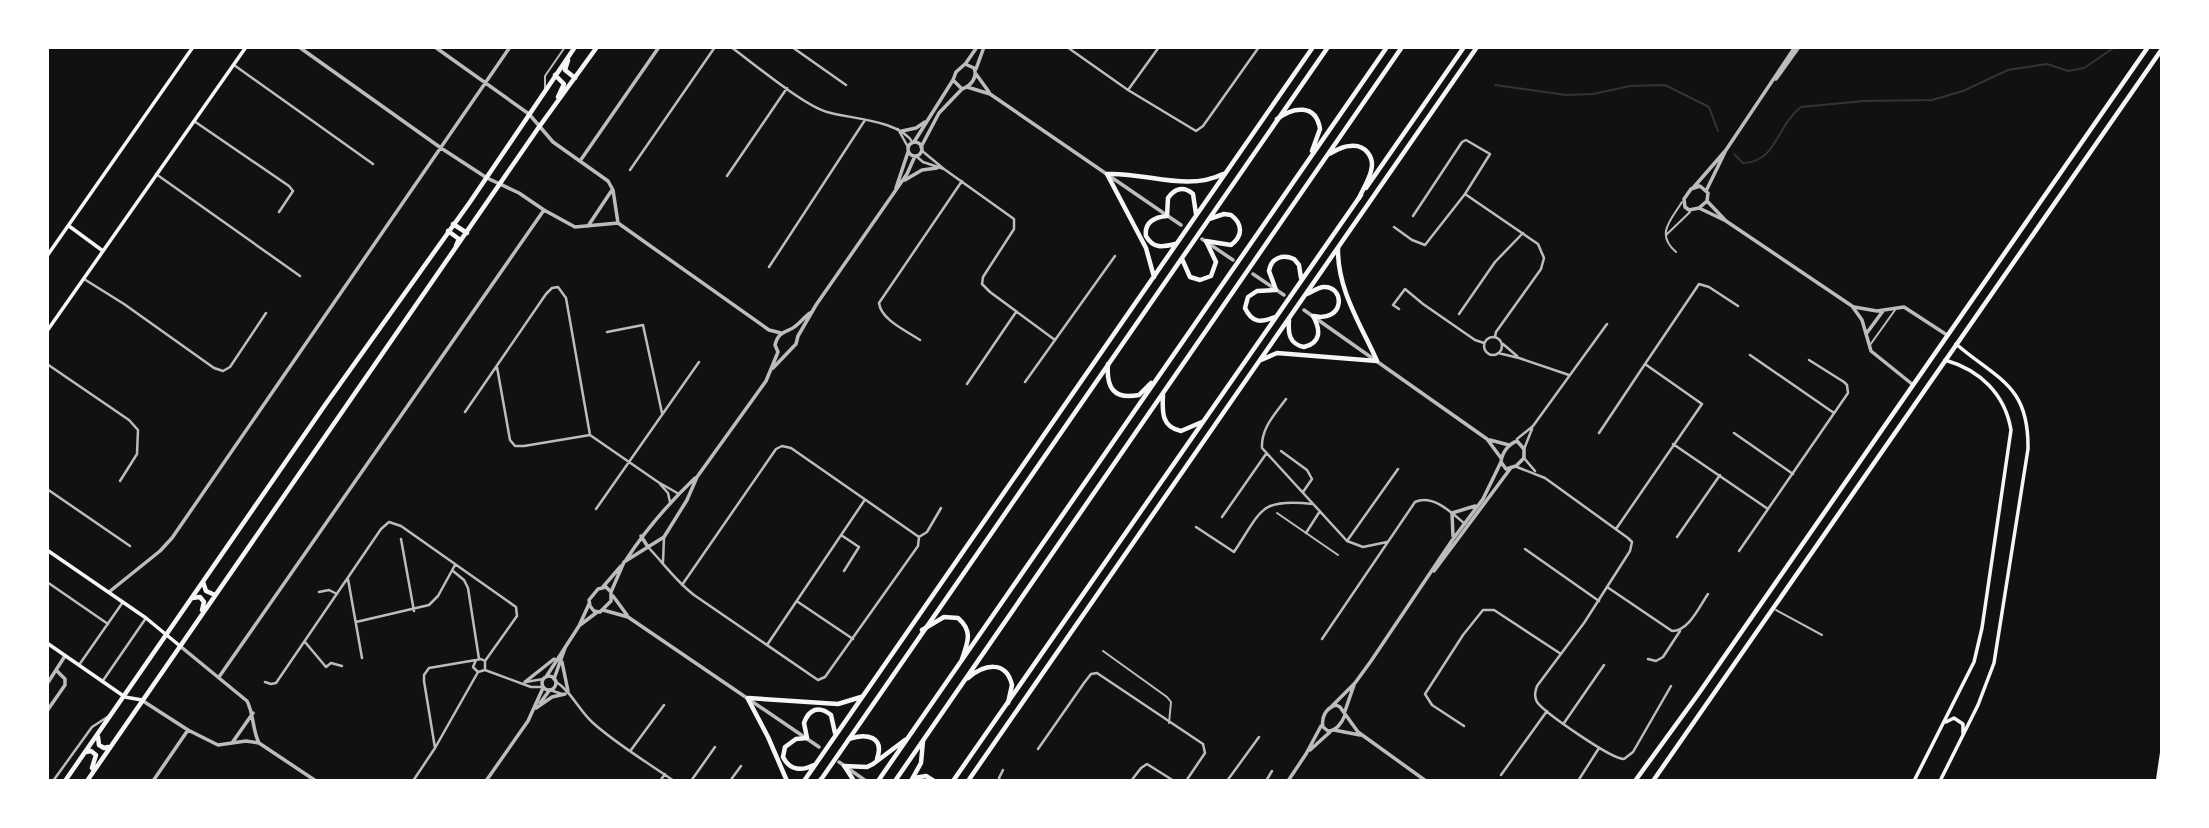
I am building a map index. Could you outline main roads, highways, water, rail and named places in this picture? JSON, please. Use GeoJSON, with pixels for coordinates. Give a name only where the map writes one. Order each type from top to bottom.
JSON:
{"type":"FeatureCollection","features":[{"type":"Feature","properties":{"kind":"main road"},"geometry":{"type":"LineString","coordinates":[[47,256],[193,47]]}},
{"type":"Feature","properties":{"kind":"main road"},"geometry":{"type":"LineString","coordinates":[[47,331],[246,47]]}},
{"type":"Feature","properties":{"kind":"main road"},"geometry":{"type":"LineString","coordinates":[[65,781],[487,178],[575,47]]}},
{"type":"Feature","properties":{"kind":"main road"},"geometry":{"type":"LineString","coordinates":[[575,47],[565,68],[566,72],[575,78]]}},
{"type":"Feature","properties":{"kind":"main road"},"geometry":{"type":"LineString","coordinates":[[87,780],[597,47]]}},
{"type":"Feature","properties":{"kind":"main road"},"geometry":{"type":"LineString","coordinates":[[804,781],[1313,47]]}},
{"type":"Feature","properties":{"kind":"main road"},"geometry":{"type":"LineString","coordinates":[[820,780],[1328,47]]}},
{"type":"Feature","properties":{"kind":"main road"},"geometry":{"type":"LineString","coordinates":[[878,781],[1387,47]]}},
{"type":"Feature","properties":{"kind":"main road"},"geometry":{"type":"LineString","coordinates":[[895,781],[1402,47]]}},
{"type":"Feature","properties":{"kind":"main road"},"geometry":{"type":"LineString","coordinates":[[953,781],[1464,47]]}},
{"type":"Feature","properties":{"kind":"main road"},"geometry":{"type":"LineString","coordinates":[[970,781],[972,774],[1477,47]]}},
{"type":"Feature","properties":{"kind":"main road"},"geometry":{"type":"LineString","coordinates":[[1635,781],[1732,646],[2148,47]]}},
{"type":"Feature","properties":{"kind":"main road"},"geometry":{"type":"LineString","coordinates":[[1653,781],[2162,49]]}},
{"type":"Feature","properties":{"kind":"main road"},"geometry":{"type":"LineString","coordinates":[[554,107],[564,83],[555,75]]}},
{"type":"Feature","properties":{"kind":"main road"},"geometry":{"type":"LineString","coordinates":[[1277,119],[1288,110],[1297,108],[1308,111],[1319,122],[1318,137],[1307,162]]}},
{"type":"Feature","properties":{"kind":"main road"},"geometry":{"type":"LineString","coordinates":[[1328,155],[1350,145],[1362,147],[1367,151],[1372,161],[1372,170],[1359,198]]}},
{"type":"Feature","properties":{"kind":"main road"},"geometry":{"type":"LineString","coordinates":[[1154,278],[1146,248],[1107,174],[1192,183],[1208,181],[1227,172]]}},
{"type":"Feature","properties":{"kind":"main road"},"geometry":{"type":"LineString","coordinates":[[1176,244],[1156,246],[1146,236],[1150,221],[1167,216],[1168,198],[1175,190],[1180,189],[1193,194],[1196,214]]}},
{"type":"Feature","properties":{"kind":"main road"},"geometry":{"type":"LineString","coordinates":[[1182,258],[1190,277],[1200,280],[1211,276],[1216,262],[1204,240],[1231,245],[1237,240],[1240,233],[1237,221],[1231,215],[1224,214],[1209,220]]}},
{"type":"Feature","properties":{"kind":"main road"},"geometry":{"type":"LineString","coordinates":[[453,224],[467,233]]}},
{"type":"Feature","properties":{"kind":"main road"},"geometry":{"type":"LineString","coordinates":[[69,226],[103,251]]}},
{"type":"Feature","properties":{"kind":"main road"},"geometry":{"type":"LineString","coordinates":[[448,231],[459,239],[452,256]]}},
{"type":"Feature","properties":{"kind":"main road"},"geometry":{"type":"LineString","coordinates":[[1258,361],[1278,353],[1377,361],[1342,285],[1338,270],[1338,247]]}},
{"type":"Feature","properties":{"kind":"main road"},"geometry":{"type":"LineString","coordinates":[[1275,317],[1256,321],[1249,316],[1245,304],[1251,293],[1276,290],[1269,271],[1272,262],[1279,257],[1291,257],[1297,262],[1301,279]]}},
{"type":"Feature","properties":{"kind":"main road"},"geometry":{"type":"LineString","coordinates":[[1289,318],[1291,338],[1296,345],[1304,347],[1312,344],[1319,335],[1319,327],[1313,316],[1325,318],[1333,314],[1339,305],[1339,298],[1332,289],[1326,287],[1306,295]]}},
{"type":"Feature","properties":{"kind":"main road"},"geometry":{"type":"LineString","coordinates":[[1940,781],[1986,686],[1994,663],[2028,449],[2028,427],[2023,409],[2007,384],[1956,344]]}},
{"type":"Feature","properties":{"kind":"main road"},"geometry":{"type":"LineString","coordinates":[[1914,781],[1968,677],[1978,644],[2011,430],[2004,402],[1990,386],[1958,364],[1945,360]]}},
{"type":"Feature","properties":{"kind":"main road"},"geometry":{"type":"LineString","coordinates":[[1108,364],[1107,381],[1110,386],[1116,393],[1130,397],[1139,395],[1146,389],[1168,363]]}},
{"type":"Feature","properties":{"kind":"main road"},"geometry":{"type":"LineString","coordinates":[[1163,392],[1162,414],[1170,427],[1181,431],[1202,422]]}},
{"type":"Feature","properties":{"kind":"main road"},"geometry":{"type":"LineString","coordinates":[[1889,418],[1900,426]]}},
{"type":"Feature","properties":{"kind":"main road"},"geometry":{"type":"LineString","coordinates":[[47,550],[146,618],[180,646]]}},
{"type":"Feature","properties":{"kind":"main road"},"geometry":{"type":"LineString","coordinates":[[203,582],[204,589],[215,595]]}},
{"type":"Feature","properties":{"kind":"main road"},"geometry":{"type":"LineString","coordinates":[[191,598],[200,597],[204,602],[195,624]]}},
{"type":"Feature","properties":{"kind":"main road"},"geometry":{"type":"LineString","coordinates":[[922,630],[947,616],[963,622],[967,627],[969,639],[959,666]]}},
{"type":"Feature","properties":{"kind":"main road"},"geometry":{"type":"LineString","coordinates":[[47,643],[125,697],[142,700]]}},
{"type":"Feature","properties":{"kind":"main road"},"geometry":{"type":"LineString","coordinates":[[1732,646],[1739,656]]}},
{"type":"Feature","properties":{"kind":"main road"},"geometry":{"type":"LineString","coordinates":[[962,683],[984,666],[997,666],[1004,670],[1011,680],[1008,703]]}},
{"type":"Feature","properties":{"kind":"main road"},"geometry":{"type":"LineString","coordinates":[[787,781],[748,698],[838,704],[854,701],[862,696]]}},
{"type":"Feature","properties":{"kind":"main road"},"geometry":{"type":"LineString","coordinates":[[815,764],[800,769],[789,765],[783,757],[783,751],[788,743],[796,738],[807,738],[803,723],[808,714],[816,709],[822,709],[831,715],[835,735]]}},
{"type":"Feature","properties":{"kind":"main road"},"geometry":{"type":"LineString","coordinates":[[1945,723],[1951,718],[1959,719],[1963,724],[1962,736]]}},
{"type":"Feature","properties":{"kind":"main road"},"geometry":{"type":"LineString","coordinates":[[100,732],[97,741],[99,745],[104,748],[110,746]]}},
{"type":"Feature","properties":{"kind":"main road"},"geometry":{"type":"LineString","coordinates":[[849,738],[860,735],[871,737],[878,745],[876,760]]}},
{"type":"Feature","properties":{"kind":"main road"},"geometry":{"type":"LineString","coordinates":[[855,781],[842,764],[867,767],[908,737]]}},
{"type":"Feature","properties":{"kind":"main road"},"geometry":{"type":"LineString","coordinates":[[912,780],[920,763],[923,740]]}},
{"type":"Feature","properties":{"kind":"main road"},"geometry":{"type":"LineString","coordinates":[[85,753],[92,751],[97,757],[87,780]]}},
{"type":"Feature","properties":{"kind":"main road"},"geometry":{"type":"LineString","coordinates":[[2158,781],[2162,754]]}},
{"type":"Feature","properties":{"kind":"main road"},"geometry":{"type":"LineString","coordinates":[[912,780],[926,776],[934,781]]}},
{"type":"Feature","properties":{"kind":"waterway"},"geometry":{"type":"LineString","coordinates":[[1734,154],[1743,163],[1763,156],[1801,107],[1864,101],[1932,100],[1963,91],[2008,70],[2047,64],[2068,71],[2084,68],[2115,47]]}},
{"type":"Feature","properties":{"kind":"waterway"},"geometry":{"type":"LineString","coordinates":[[1495,85],[1566,95],[1593,94],[1630,86],[1665,85],[1709,107],[1718,131]]}}]}
